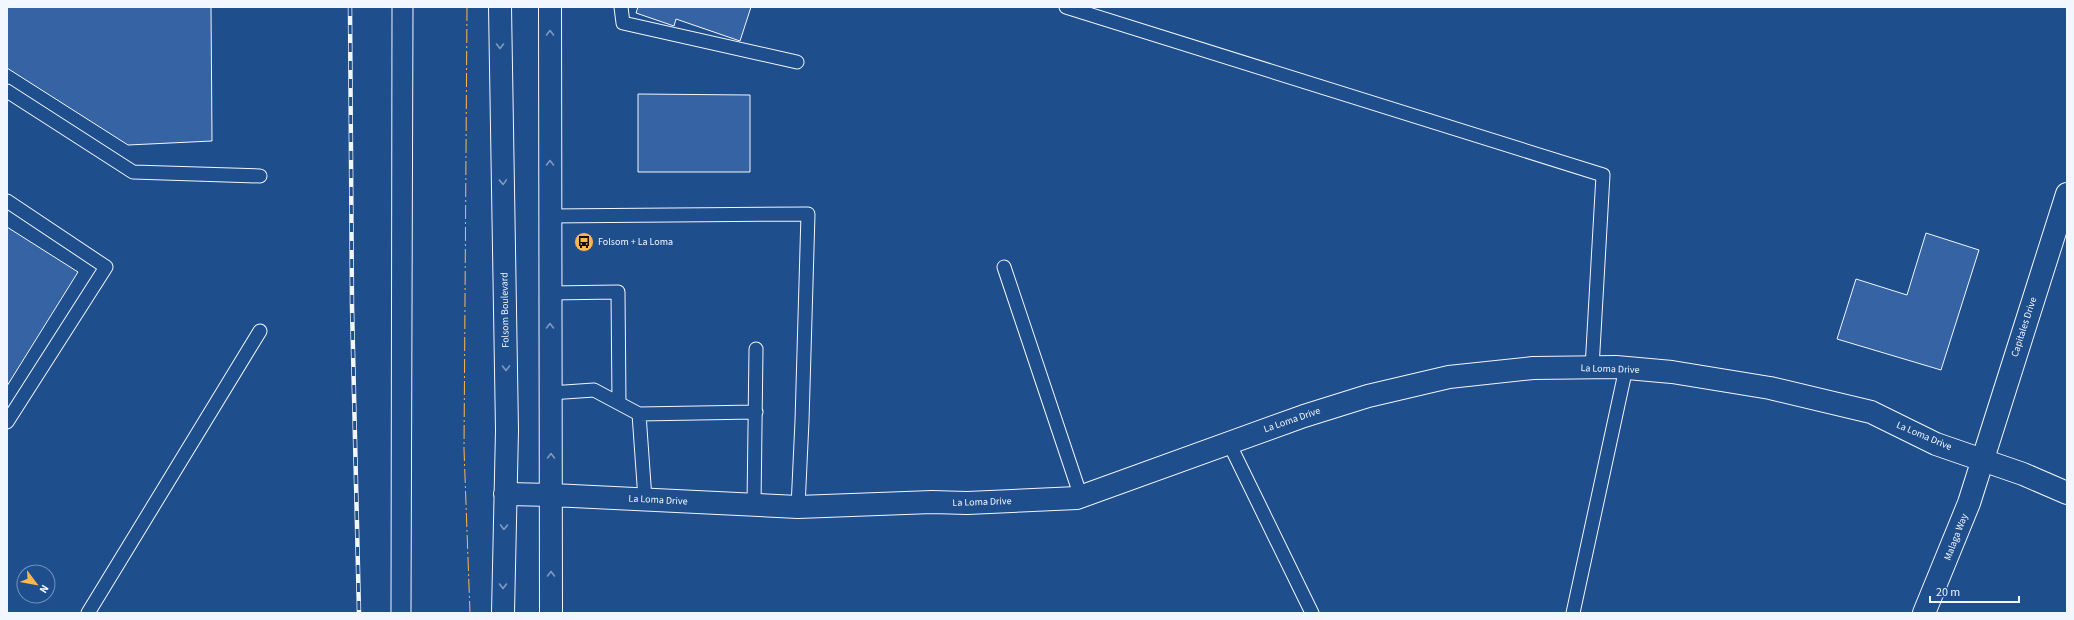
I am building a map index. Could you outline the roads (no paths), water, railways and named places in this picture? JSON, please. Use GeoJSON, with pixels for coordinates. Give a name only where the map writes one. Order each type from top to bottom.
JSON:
{"type":"FeatureCollection","features":[{"type":"Feature","properties":{"kind":"street","name":"Folsom Boulevard"},"geometry":{"type":"LineString","coordinates":[[500,7],[507,430],[503,613]]}},
{"type":"Feature","properties":{"kind":"street"},"geometry":{"type":"LineString","coordinates":[[550,7],[549,216],[552,495],[551,613]]}},
{"type":"Feature","properties":{"kind":"street","name":"Capitales Drive"},"geometry":{"type":"LineString","coordinates":[[1982,459],[2067,194]]}},
{"type":"Feature","properties":{"kind":"street","name":"La Loma Drive"},"geometry":{"type":"LineString","coordinates":[[505,494],[798,507],[932,502],[967,503],[1081,497],[1304,416],[1368,396],[1449,377],[1532,368],[1626,368],[1672,372],[1770,388],[1871,412],[1936,444],[2023,474],[2067,493]]}},
{"type":"Feature","properties":{"kind":"street","name":"Malaga Way"},"geometry":{"type":"LineString","coordinates":[[1924,613],[1969,503],[1982,459]]}},
{"type":"Feature","properties":{"kind":"lane"},"geometry":{"type":"LineString","coordinates":[[621,7],[622,23],[797,62]]}},
{"type":"Feature","properties":{"kind":"lane"},"geometry":{"type":"LineString","coordinates":[[1066,7],[1603,175],[1592,368]]}},
{"type":"Feature","properties":{"kind":"lane"},"geometry":{"type":"LineString","coordinates":[[7,91],[133,172],[260,176]]}},
{"type":"Feature","properties":{"kind":"lane"},"geometry":{"type":"LineString","coordinates":[[7,201],[106,267],[7,422]]}},
{"type":"Feature","properties":{"kind":"lane"},"geometry":{"type":"LineString","coordinates":[[549,216],[808,214],[798,507]]}},
{"type":"Feature","properties":{"kind":"lane"},"geometry":{"type":"LineString","coordinates":[[1004,267],[1081,497]]}},
{"type":"Feature","properties":{"kind":"lane"},"geometry":{"type":"LineString","coordinates":[[550,293],[618,292],[619,403]]}},
{"type":"Feature","properties":{"kind":"lane"},"geometry":{"type":"LineString","coordinates":[[88,613],[260,331]]}},
{"type":"Feature","properties":{"kind":"lane"},"geometry":{"type":"LineString","coordinates":[[754,505],[756,349]]}},
{"type":"Feature","properties":{"kind":"lane"},"geometry":{"type":"LineString","coordinates":[[1572,613],[1626,368]]}},
{"type":"Feature","properties":{"kind":"lane"},"geometry":{"type":"LineString","coordinates":[[550,393],[594,390],[639,414],[756,412]]}},
{"type":"Feature","properties":{"kind":"lane"},"geometry":{"type":"LineString","coordinates":[[639,414],[645,500]]}},
{"type":"Feature","properties":{"kind":"lane"},"geometry":{"type":"LineString","coordinates":[[1229,443],[1312,613]]}},
{"type":"Feature","properties":{"kind":"tram line"},"geometry":{"type":"LineString","coordinates":[[391,613],[392,7]]}},
{"type":"Feature","properties":{"kind":"tram line"},"geometry":{"type":"LineString","coordinates":[[411,613],[413,7]]}},
{"type":"Feature","properties":{"kind":"railway"},"geometry":{"type":"LineString","coordinates":[[350,7],[352,307],[359,613]]}},
{"type":"Feature","properties":{"kind":"place","name":"Folsom + La Loma"},"geometry":{"type":"Point","coordinates":[584,242]}}]}
